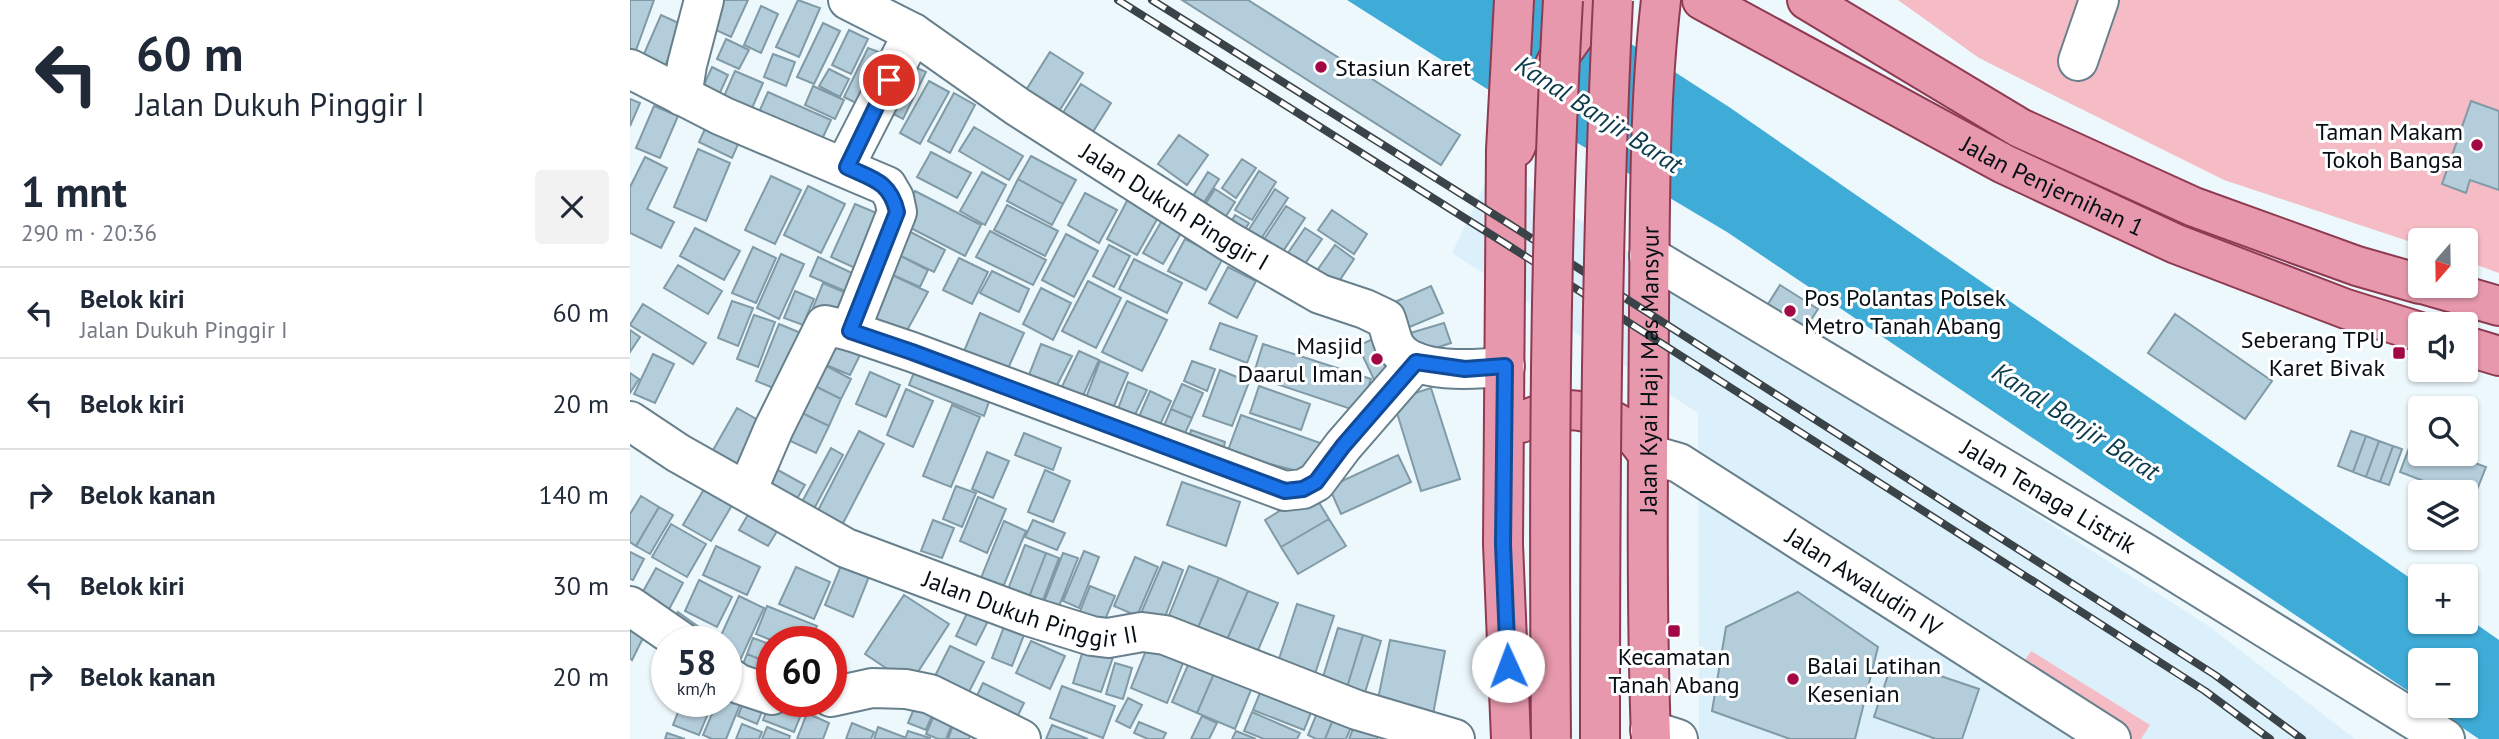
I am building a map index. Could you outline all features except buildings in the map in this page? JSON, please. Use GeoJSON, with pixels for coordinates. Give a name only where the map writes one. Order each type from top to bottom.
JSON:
{"type":"FeatureCollection","features":[{"type":"Feature","properties":{"kind":"main road"},"geometry":{"type":"LineString","coordinates":[[1511,739],[1503,544],[1506,170],[1518,115],[1514,0]]}},
{"type":"Feature","properties":{"kind":"main road"},"geometry":{"type":"LineString","coordinates":[[1551,739],[1549,477],[1563,0]]}},
{"type":"Feature","properties":{"kind":"main road"},"geometry":{"type":"LineString","coordinates":[[1518,115],[1599,0]]}},
{"type":"Feature","properties":{"kind":"main road","name":"Jalan Kyai Haji Mas Mansyur"},"geometry":{"type":"LineString","coordinates":[[1600,739],[1602,258],[1613,0]]}},
{"type":"Feature","properties":{"kind":"main road","name":"Jalan Kyai Haji Mas Mansyur"},"geometry":{"type":"LineString","coordinates":[[1660,736],[1647,631],[1649,242],[1656,46],[1661,0]]}},
{"type":"Feature","properties":{"kind":"main road","name":"Jalan Penjernihan 1"},"geometry":{"type":"LineString","coordinates":[[1702,0],[2004,164],[2176,244],[2346,309],[2408,328]]}},
{"type":"Feature","properties":{"kind":"main road","name":"Jalan Penjernihan 1"},"geometry":{"type":"LineString","coordinates":[[1807,0],[2020,128],[2194,206],[2357,266],[2408,281]]}},
{"type":"Feature","properties":{"kind":"main road"},"geometry":{"type":"LineString","coordinates":[[2454,298],[2479,310]]}},
{"type":"Feature","properties":{"kind":"main road"},"geometry":{"type":"LineString","coordinates":[[2478,350],[2499,356]]}},
{"type":"Feature","properties":{"kind":"main road"},"geometry":{"type":"LineString","coordinates":[[1504,434],[1530,417],[1557,410],[1582,410],[1611,419],[1622,426],[1633,434],[1648,454]]}},
{"type":"Feature","properties":{"kind":"street"},"geometry":{"type":"LineString","coordinates":[[682,96],[704,0]]}},
{"type":"Feature","properties":{"kind":"street","name":"Jalan Dukuh Pinggir I"},"geometry":{"type":"LineString","coordinates":[[848,0],[914,33],[1018,107],[1227,241],[1320,294],[1386,319],[1396,347],[1416,362]]}},
{"type":"Feature","properties":{"kind":"street"},"geometry":{"type":"LineString","coordinates":[[2078,61],[2099,0]]}},
{"type":"Feature","properties":{"kind":"street"},"geometry":{"type":"LineString","coordinates":[[847,167],[852,152],[914,33]]}},
{"type":"Feature","properties":{"kind":"street"},"geometry":{"type":"LineString","coordinates":[[630,69],[722,116],[887,186],[894,198],[897,212],[850,331]]}},
{"type":"Feature","properties":{"kind":"street","name":"Jalan Tenaga Listrik"},"geometry":{"type":"LineString","coordinates":[[1649,242],[2434,736]]}},
{"type":"Feature","properties":{"kind":"street"},"geometry":{"type":"LineString","coordinates":[[747,491],[774,428],[825,326],[850,331],[912,352],[1285,491],[1303,489],[1316,482],[1343,446],[1416,362],[1465,369],[1505,366]]}},
{"type":"Feature","properties":{"kind":"street","name":"Jalan Dukuh Pinggir II"},"geometry":{"type":"LineString","coordinates":[[630,421],[678,453],[846,548],[1028,616],[1092,636],[1108,638],[1142,632],[1165,635],[1357,710],[1455,739]]}},
{"type":"Feature","properties":{"kind":"street","name":"Jalan Awaludin IV"},"geometry":{"type":"LineString","coordinates":[[1648,454],[1679,463],[2071,728],[2111,739]]}},
{"type":"Feature","properties":{"kind":"street"},"geometry":{"type":"LineString","coordinates":[[630,606],[659,626]]}},
{"type":"Feature","properties":{"kind":"street"},"geometry":{"type":"LineString","coordinates":[[847,693],[872,688],[906,689],[930,694],[1021,739]]}},
{"type":"Feature","properties":{"kind":"shaded area"},"geometry":{"type":"Polygon","coordinates":[[[1898,0],[2499,0],[2499,273],[2478,265],[2478,228],[2408,228],[2408,241],[2224,180],[1979,58],[1898,0]]]}},
{"type":"Feature","properties":{"kind":"shaded area"},"geometry":{"type":"Polygon","coordinates":[[[1494,165],[2210,627],[2355,739],[1699,739],[1698,413],[1452,253],[1494,165]]]}},
{"type":"Feature","properties":{"kind":"shaded area"},"geometry":{"type":"Polygon","coordinates":[[[2031,651],[2150,725],[2141,739],[2123,739],[2017,673],[2031,651]]]}},
{"type":"Feature","properties":{"kind":"water","name":"Kanal Banjir Barat"},"geometry":{"type":"Polygon","coordinates":[[[1347,0],[1563,0],[1729,107],[2408,577],[2408,634],[2478,634],[2478,625],[2499,640],[2499,739],[2479,739],[2448,718],[2478,718],[2478,648],[2408,648],[2408,691],[1727,232],[1495,94],[1347,0]]]}},
{"type":"Feature","properties":{"kind":"railway"},"geometry":{"type":"LineString","coordinates":[[1118,0],[1506,244],[2205,691],[2270,739]]}},
{"type":"Feature","properties":{"kind":"railway"},"geometry":{"type":"LineString","coordinates":[[1152,0],[1506,222],[2215,675],[2302,739]]}},
{"type":"Feature","properties":{"kind":"place","name":"Stasiun Karet"},"geometry":{"type":"Point","coordinates":[1321,67]}},
{"type":"Feature","properties":{"kind":"place","name":"Taman Makam Tokoh Bangsa"},"geometry":{"type":"Point","coordinates":[2477,145]}},
{"type":"Feature","properties":{"kind":"place","name":"Pos Polantas Polsek Metro Tanah Abang"},"geometry":{"type":"Point","coordinates":[1790,311]}},
{"type":"Feature","properties":{"kind":"place","name":"Seberang TPU Karet Bivak"},"geometry":{"type":"Point","coordinates":[2399,353]}},
{"type":"Feature","properties":{"kind":"place","name":"Masjid Daarul Iman"},"geometry":{"type":"Point","coordinates":[1377,359]}},
{"type":"Feature","properties":{"kind":"place","name":"Kecamatan Tanah Abang"},"geometry":{"type":"Point","coordinates":[1674,631]}},
{"type":"Feature","properties":{"kind":"place","name":"Balai Latihan Kesenian"},"geometry":{"type":"Point","coordinates":[1793,679]}},
{"type":"Feature","properties":{"kind":"route"},"geometry":{"type":"LineString","coordinates":[[889,80],[847,167],[887,186],[894,198],[897,212],[850,331],[1285,491],[1303,489],[1316,482],[1343,446],[1416,362],[1465,369],[1505,366],[1503,544],[1508,666]]}}]}
